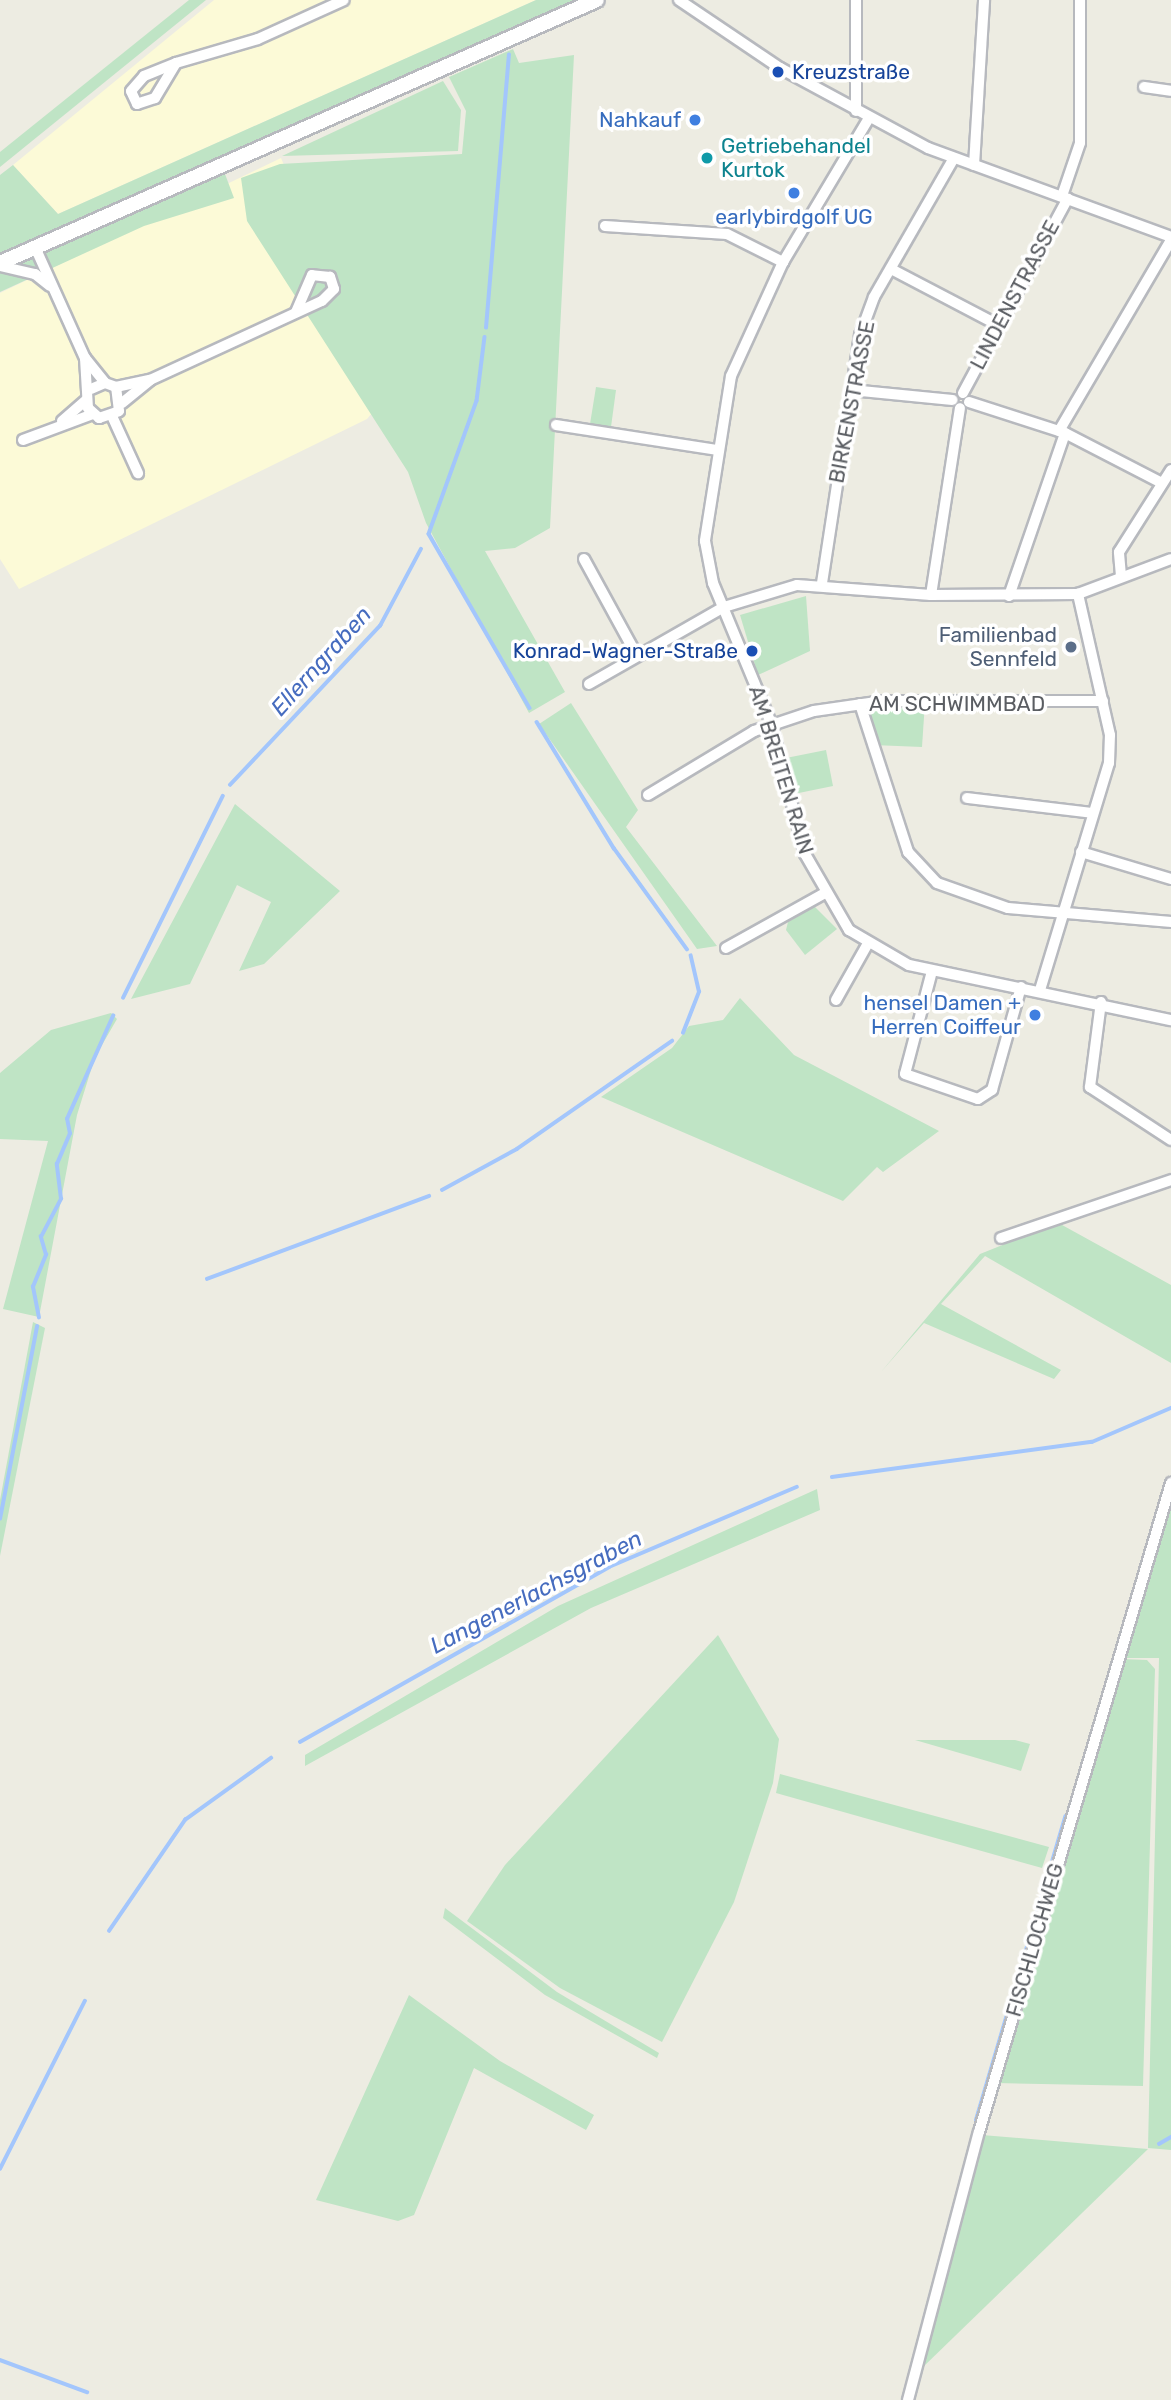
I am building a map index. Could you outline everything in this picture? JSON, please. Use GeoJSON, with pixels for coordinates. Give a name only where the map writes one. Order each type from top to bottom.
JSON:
{"type":"FeatureCollection","features":[{"type":"Feature","properties":{"kind":"main road"},"geometry":{"type":"LineString","coordinates":[[0,264],[597,0]]}},
{"type":"Feature","properties":{"kind":"street"},"geometry":{"type":"LineString","coordinates":[[176,63],[155,98],[137,104],[134,85],[176,63],[258,38],[344,0]]}},
{"type":"Feature","properties":{"kind":"street"},"geometry":{"type":"LineString","coordinates":[[679,0],[869,118],[954,158],[1065,197],[1171,239],[1062,432],[1009,596]]}},
{"type":"Feature","properties":{"kind":"street"},"geometry":{"type":"LineString","coordinates":[[856,0],[856,111]]}},
{"type":"Feature","properties":{"kind":"street"},"geometry":{"type":"LineString","coordinates":[[974,165],[984,0]]}},
{"type":"Feature","properties":{"kind":"street","name":"LINDENSTRASSE"},"geometry":{"type":"LineString","coordinates":[[931,595],[961,401],[996,324],[1065,197],[1080,143],[1080,0]]}},
{"type":"Feature","properties":{"kind":"street"},"geometry":{"type":"LineString","coordinates":[[1144,87],[1171,91]]}},
{"type":"Feature","properties":{"kind":"street","name":"AM BREITEN RAIN"},"geometry":{"type":"LineString","coordinates":[[869,118],[783,262],[731,376],[705,541],[724,607],[771,723],[796,829],[823,894],[867,945],[932,971],[1101,1002],[1171,1020]]}},
{"type":"Feature","properties":{"kind":"street","name":"BIRKENSTRASSE"},"geometry":{"type":"LineString","coordinates":[[822,583],[860,335],[891,269],[954,158]]}},
{"type":"Feature","properties":{"kind":"street"},"geometry":{"type":"LineString","coordinates":[[605,226],[727,234],[783,262]]}},
{"type":"Feature","properties":{"kind":"street"},"geometry":{"type":"LineString","coordinates":[[35,247],[85,358],[104,383],[116,387],[150,380],[296,312]]}},
{"type":"Feature","properties":{"kind":"street"},"geometry":{"type":"LineString","coordinates":[[0,264],[35,274],[52,288]]}},
{"type":"Feature","properties":{"kind":"street"},"geometry":{"type":"LineString","coordinates":[[891,269],[996,324]]}},
{"type":"Feature","properties":{"kind":"street"},"geometry":{"type":"LineString","coordinates":[[62,421],[86,400],[91,389],[85,358]]}},
{"type":"Feature","properties":{"kind":"street"},"geometry":{"type":"LineString","coordinates":[[112,416],[122,403],[150,380]]}},
{"type":"Feature","properties":{"kind":"street"},"geometry":{"type":"LineString","coordinates":[[91,389],[104,383]]}},
{"type":"Feature","properties":{"kind":"street"},"geometry":{"type":"LineString","coordinates":[[116,387],[122,403]]}},
{"type":"Feature","properties":{"kind":"street"},"geometry":{"type":"LineString","coordinates":[[851,390],[961,401],[1062,432],[1162,483]]}},
{"type":"Feature","properties":{"kind":"street"},"geometry":{"type":"LineString","coordinates":[[86,400],[93,415]]}},
{"type":"Feature","properties":{"kind":"street"},"geometry":{"type":"LineString","coordinates":[[23,440],[62,421],[93,415],[112,416]]}},
{"type":"Feature","properties":{"kind":"street"},"geometry":{"type":"LineString","coordinates":[[112,416],[138,473]]}},
{"type":"Feature","properties":{"kind":"street"},"geometry":{"type":"LineString","coordinates":[[556,425],[718,450]]}},
{"type":"Feature","properties":{"kind":"street"},"geometry":{"type":"LineString","coordinates":[[1121,576],[1119,552],[1171,470]]}},
{"type":"Feature","properties":{"kind":"street"},"geometry":{"type":"LineString","coordinates":[[584,559],[635,653]]}},
{"type":"Feature","properties":{"kind":"street"},"geometry":{"type":"LineString","coordinates":[[589,684],[635,653],[752,594],[822,583],[931,595],[1078,594],[1171,559]]}},
{"type":"Feature","properties":{"kind":"street"},"geometry":{"type":"LineString","coordinates":[[1040,990],[1109,763],[1103,701],[1078,594]]}},
{"type":"Feature","properties":{"kind":"street","name":"AM SCHWIMMBAD"},"geometry":{"type":"LineString","coordinates":[[648,794],[771,723],[860,704],[1103,701]]}},
{"type":"Feature","properties":{"kind":"street"},"geometry":{"type":"LineString","coordinates":[[860,704],[888,803],[921,868],[937,883],[979,900],[1171,922]]}},
{"type":"Feature","properties":{"kind":"street"},"geometry":{"type":"LineString","coordinates":[[967,798],[1093,813]]}},
{"type":"Feature","properties":{"kind":"street"},"geometry":{"type":"LineString","coordinates":[[1081,852],[1171,879]]}},
{"type":"Feature","properties":{"kind":"street"},"geometry":{"type":"LineString","coordinates":[[726,948],[823,894]]}},
{"type":"Feature","properties":{"kind":"street"},"geometry":{"type":"LineString","coordinates":[[836,1000],[867,945]]}},
{"type":"Feature","properties":{"kind":"street"},"geometry":{"type":"LineString","coordinates":[[932,971],[905,1074],[978,1099],[992,1090],[1021,987]]}},
{"type":"Feature","properties":{"kind":"street"},"geometry":{"type":"LineString","coordinates":[[1101,1002],[1090,1087],[1171,1140]]}},
{"type":"Feature","properties":{"kind":"street"},"geometry":{"type":"LineString","coordinates":[[1001,1238],[1171,1180]]}},
{"type":"Feature","properties":{"kind":"street","name":"FISCHLOCHWEG"},"geometry":{"type":"LineString","coordinates":[[908,2400],[979,2132],[1171,1483]]}},
{"type":"Feature","properties":{"kind":"shaded area"},"geometry":{"type":"Polygon","coordinates":[[[214,0],[536,0],[58,214],[13,165],[214,0]]]}},
{"type":"Feature","properties":{"kind":"shaded area"},"geometry":{"type":"Polygon","coordinates":[[[281,158],[383,400],[367,419],[19,589],[0,559],[0,293],[281,158]]]}},
{"type":"Feature","properties":{"kind":"green space"},"geometry":{"type":"Polygon","coordinates":[[[189,0],[206,0],[0,167],[0,152],[189,0]]]}},
{"type":"Feature","properties":{"kind":"green space"},"geometry":{"type":"Polygon","coordinates":[[[536,0],[579,0],[0,254],[0,175],[13,165],[58,214],[536,0]]]}},
{"type":"Feature","properties":{"kind":"green space"},"geometry":{"type":"Polygon","coordinates":[[[513,49],[519,63],[574,55],[550,528],[515,548],[485,551],[565,692],[529,713],[426,523],[408,472],[247,221],[241,178],[280,164],[462,154],[466,111],[449,77],[513,49]]]}},
{"type":"Feature","properties":{"kind":"green space"},"geometry":{"type":"Polygon","coordinates":[[[443,81],[461,110],[458,151],[282,156],[443,81]]]}},
{"type":"Feature","properties":{"kind":"green space"},"geometry":{"type":"Polygon","coordinates":[[[222,166],[234,198],[144,226],[0,292],[0,263],[222,166]]]}},
{"type":"Feature","properties":{"kind":"green space"},"geometry":{"type":"Polygon","coordinates":[[[596,387],[616,390],[611,427],[590,424],[596,387]]]}},
{"type":"Feature","properties":{"kind":"green space"},"geometry":{"type":"Polygon","coordinates":[[[806,596],[810,651],[758,675],[740,615],[806,596]]]}},
{"type":"Feature","properties":{"kind":"green space"},"geometry":{"type":"Polygon","coordinates":[[[925,702],[922,747],[873,745],[861,705],[925,702]]]}},
{"type":"Feature","properties":{"kind":"green space"},"geometry":{"type":"Polygon","coordinates":[[[571,703],[638,810],[626,827],[717,946],[697,949],[539,724],[571,703]]]}},
{"type":"Feature","properties":{"kind":"green space"},"geometry":{"type":"Polygon","coordinates":[[[826,750],[833,786],[789,795],[781,759],[826,750]]]}},
{"type":"Feature","properties":{"kind":"green space"},"geometry":{"type":"Polygon","coordinates":[[[235,804],[340,891],[264,964],[239,971],[271,902],[237,885],[190,984],[131,999],[235,804]]]}},
{"type":"Feature","properties":{"kind":"green space"},"geometry":{"type":"Polygon","coordinates":[[[814,906],[837,929],[805,955],[786,930],[788,922],[814,906]]]}},
{"type":"Feature","properties":{"kind":"green space"},"geometry":{"type":"Polygon","coordinates":[[[740,998],[794,1055],[939,1131],[883,1172],[877,1167],[843,1201],[601,1097],[672,1048],[689,1026],[723,1020],[740,998]]]}},
{"type":"Feature","properties":{"kind":"green space"},"geometry":{"type":"Polygon","coordinates":[[[111,1013],[117,1019],[95,1057],[77,1115],[39,1317],[3,1309],[48,1141],[0,1139],[0,1073],[51,1030],[111,1013]]]}},
{"type":"Feature","properties":{"kind":"green space"},"geometry":{"type":"Polygon","coordinates":[[[1053,1220],[1171,1285],[1171,1363],[985,1256],[941,1304],[1061,1370],[1054,1379],[924,1323],[881,1372],[980,1254],[1005,1244],[1001,1238],[1053,1220]]]}},
{"type":"Feature","properties":{"kind":"green space"},"geometry":{"type":"Polygon","coordinates":[[[33,1322],[45,1328],[0,1556],[0,1500],[33,1322]]]}},
{"type":"Feature","properties":{"kind":"green space"},"geometry":{"type":"Polygon","coordinates":[[[1171,1484],[1171,2150],[1148,2148],[1159,1658],[1118,1658],[1171,1484]]]}},
{"type":"Feature","properties":{"kind":"green space"},"geometry":{"type":"Polygon","coordinates":[[[817,1489],[820,1510],[591,1608],[305,1766],[305,1755],[558,1606],[817,1489]]]}},
{"type":"Feature","properties":{"kind":"green space"},"geometry":{"type":"Polygon","coordinates":[[[718,1635],[779,1739],[773,1783],[734,1902],[662,2042],[560,1988],[467,1921],[505,1865],[718,1635]]]}},
{"type":"Feature","properties":{"kind":"green space"},"geometry":{"type":"Polygon","coordinates":[[[1121,1659],[1147,1660],[1155,1669],[1143,2086],[996,2083],[1121,1659]]]}},
{"type":"Feature","properties":{"kind":"green space"},"geometry":{"type":"Polygon","coordinates":[[[915,1740],[1015,1740],[1030,1744],[1021,1771],[915,1740]]]}},
{"type":"Feature","properties":{"kind":"green space"},"geometry":{"type":"Polygon","coordinates":[[[780,1774],[1049,1847],[1042,1868],[776,1793],[780,1774]]]}},
{"type":"Feature","properties":{"kind":"green space"},"geometry":{"type":"Polygon","coordinates":[[[445,1908],[557,1992],[659,2053],[657,2058],[545,1995],[443,1918],[445,1908]]]}},
{"type":"Feature","properties":{"kind":"green space"},"geometry":{"type":"Polygon","coordinates":[[[409,1995],[500,2061],[594,2115],[586,2130],[474,2068],[414,2215],[398,2221],[316,2200],[409,1995]]]}},
{"type":"Feature","properties":{"kind":"green space"},"geometry":{"type":"Polygon","coordinates":[[[982,2135],[1148,2149],[922,2368],[982,2135]]]}},
{"type":"Feature","properties":{"kind":"waterway","name":"Ellerngraben"},"geometry":{"type":"LineString","coordinates":[[486,328],[509,55]]}},
{"type":"Feature","properties":{"kind":"waterway","name":"Ellerngraben"},"geometry":{"type":"LineString","coordinates":[[485,337],[477,401],[429,534],[530,708]]}},
{"type":"Feature","properties":{"kind":"waterway","name":"Ellerngraben"},"geometry":{"type":"LineString","coordinates":[[230,785],[380,626],[421,549]]}},
{"type":"Feature","properties":{"kind":"waterway"},"geometry":{"type":"LineString","coordinates":[[537,722],[614,848],[687,949]]}},
{"type":"Feature","properties":{"kind":"waterway","name":"Ellerngraben"},"geometry":{"type":"LineString","coordinates":[[123,998],[223,796]]}},
{"type":"Feature","properties":{"kind":"waterway"},"geometry":{"type":"LineString","coordinates":[[683,1033],[699,992],[691,956]]}},
{"type":"Feature","properties":{"kind":"waterway","name":"Ellerngraben"},"geometry":{"type":"LineString","coordinates":[[39,1318],[33,1287],[46,1255],[41,1237],[61,1199],[57,1164],[70,1134],[67,1119],[113,1016]]}},
{"type":"Feature","properties":{"kind":"waterway"},"geometry":{"type":"LineString","coordinates":[[442,1190],[517,1149],[672,1041]]}},
{"type":"Feature","properties":{"kind":"waterway"},"geometry":{"type":"LineString","coordinates":[[207,1279],[429,1196]]}},
{"type":"Feature","properties":{"kind":"waterway","name":"Ellerngraben"},"geometry":{"type":"LineString","coordinates":[[0,1519],[37,1327]]}},
{"type":"Feature","properties":{"kind":"waterway","name":"Langenerlachsgraben"},"geometry":{"type":"LineString","coordinates":[[832,1477],[1092,1442],[1171,1408]]}},
{"type":"Feature","properties":{"kind":"waterway","name":"Langenerlachsgraben"},"geometry":{"type":"LineString","coordinates":[[300,1742],[609,1567],[797,1487]]}},
{"type":"Feature","properties":{"kind":"waterway","name":"Langenerlachsgraben"},"geometry":{"type":"LineString","coordinates":[[109,1931],[185,1820],[271,1758]]}},
{"type":"Feature","properties":{"kind":"waterway"},"geometry":{"type":"LineString","coordinates":[[976,2120],[1065,1817]]}},
{"type":"Feature","properties":{"kind":"waterway","name":"Langenerlachsgraben"},"geometry":{"type":"LineString","coordinates":[[0,2169],[85,2001]]}},
{"type":"Feature","properties":{"kind":"waterway"},"geometry":{"type":"LineString","coordinates":[[1159,2144],[1171,2137]]}},
{"type":"Feature","properties":{"kind":"waterway","name":"Langenerlachsgraben"},"geometry":{"type":"LineString","coordinates":[[0,2360],[87,2392]]}},
{"type":"Feature","properties":{"kind":"place","name":"Kreuzstraße"},"geometry":{"type":"Point","coordinates":[778,72]}},
{"type":"Feature","properties":{"kind":"place","name":"Nahkauf"},"geometry":{"type":"Point","coordinates":[695,120]}},
{"type":"Feature","properties":{"kind":"place","name":"Getriebehandel Kurtok"},"geometry":{"type":"Point","coordinates":[707,158]}},
{"type":"Feature","properties":{"kind":"place","name":"earlybirdgolf UG"},"geometry":{"type":"Point","coordinates":[794,193]}},
{"type":"Feature","properties":{"kind":"place","name":"Familienbad Sennfeld"},"geometry":{"type":"Point","coordinates":[1071,647]}},
{"type":"Feature","properties":{"kind":"place","name":"Konrad-Wagner-Straße"},"geometry":{"type":"Point","coordinates":[752,651]}},
{"type":"Feature","properties":{"kind":"place","name":"hensel Damen + Herren Coiffeur"},"geometry":{"type":"Point","coordinates":[1035,1015]}}]}
